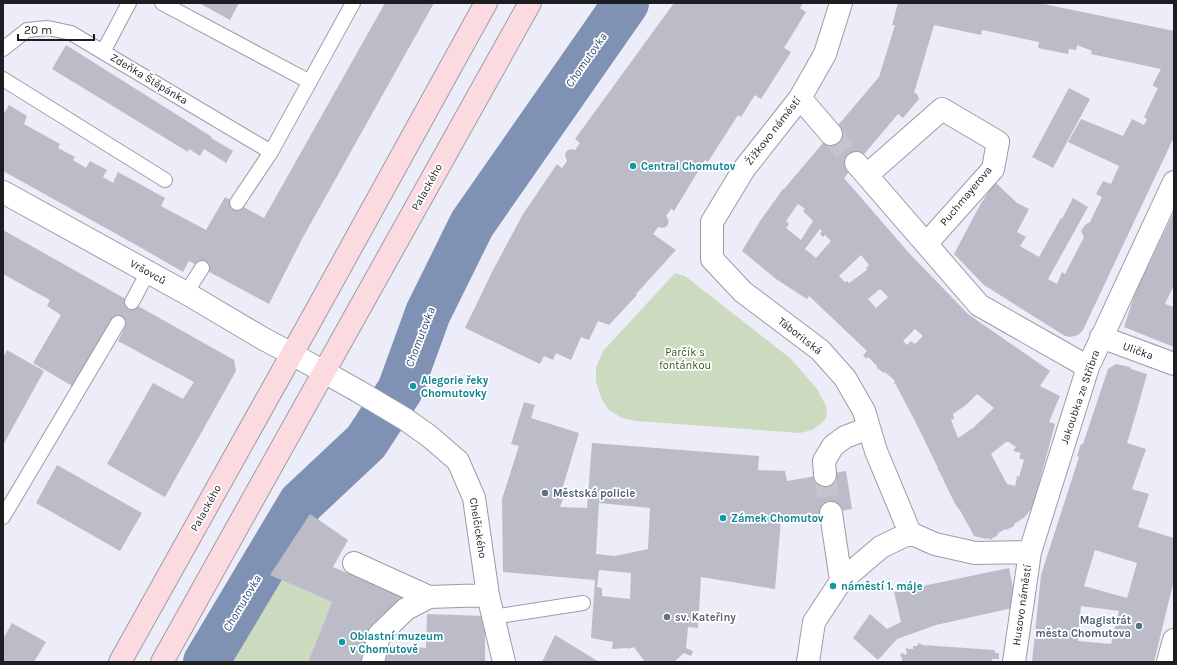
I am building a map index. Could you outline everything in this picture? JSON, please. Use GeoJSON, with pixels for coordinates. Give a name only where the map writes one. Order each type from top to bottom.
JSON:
{"type":"FeatureCollection","features":[{"type":"Feature","properties":{"kind":"main road","name":"Palackého"},"geometry":{"type":"LineString","coordinates":[[120,662],[486,3]]}},
{"type":"Feature","properties":{"kind":"main road","name":"Palackého"},"geometry":{"type":"LineString","coordinates":[[162,662],[530,3]]}},
{"type":"Feature","properties":{"kind":"street","name":"Žižkovo náměstí"},"geometry":{"type":"LineString","coordinates":[[712,259],[712,222],[744,169],[800,98],[825,54],[841,3]]}},
{"type":"Feature","properties":{"kind":"street"},"geometry":{"type":"LineString","coordinates":[[800,98],[831,134]]}},
{"type":"Feature","properties":{"kind":"street","name":"Puchmayerova"},"geometry":{"type":"LineString","coordinates":[[926,244],[993,169],[998,142],[942,109],[861,169],[926,244],[979,305],[1088,367]]}},
{"type":"Feature","properties":{"kind":"street","name":"Jakoubka ze Stříbra"},"geometry":{"type":"LineString","coordinates":[[1030,552],[1088,367],[1174,182]]}},
{"type":"Feature","properties":{"kind":"street","name":"Vršovců"},"geometry":{"type":"LineString","coordinates":[[3,192],[186,293],[292,354]]}},
{"type":"Feature","properties":{"kind":"street","name":"Táboritská"},"geometry":{"type":"LineString","coordinates":[[712,259],[743,292],[820,350],[845,378],[864,411],[876,451],[910,533]]}},
{"type":"Feature","properties":{"kind":"street","name":"Ulička"},"geometry":{"type":"LineString","coordinates":[[1101,337],[1174,364]]}},
{"type":"Feature","properties":{"kind":"street"},"geometry":{"type":"LineString","coordinates":[[292,354],[324,372]]}},
{"type":"Feature","properties":{"kind":"street","name":"Chelčického"},"geometry":{"type":"LineString","coordinates":[[324,372],[406,420],[429,436],[458,461],[474,498],[488,595],[504,662]]}},
{"type":"Feature","properties":{"kind":"street"},"geometry":{"type":"LineString","coordinates":[[825,475],[824,461],[833,446],[845,438],[869,428]]}},
{"type":"Feature","properties":{"kind":"street"},"geometry":{"type":"LineString","coordinates":[[831,513],[841,581]]}},
{"type":"Feature","properties":{"kind":"street"},"geometry":{"type":"LineString","coordinates":[[808,662],[814,622],[841,581],[881,547],[910,533]]}},
{"type":"Feature","properties":{"kind":"street","name":"Husovo náměstí"},"geometry":{"type":"LineString","coordinates":[[910,533],[935,544],[975,553],[1030,552],[1014,662]]}},
{"type":"Feature","properties":{"kind":"street"},"geometry":{"type":"LineString","coordinates":[[354,563],[428,597],[488,595]]}},
{"type":"Feature","properties":{"kind":"street"},"geometry":{"type":"LineString","coordinates":[[373,662],[379,635],[406,609],[428,597]]}},
{"type":"Feature","properties":{"kind":"street"},"geometry":{"type":"LineString","coordinates":[[1168,662],[1174,640]]}},
{"type":"Feature","properties":{"kind":"lane"},"geometry":{"type":"LineString","coordinates":[[103,52],[129,3]]}},
{"type":"Feature","properties":{"kind":"lane"},"geometry":{"type":"LineString","coordinates":[[162,3],[310,82]]}},
{"type":"Feature","properties":{"kind":"lane"},"geometry":{"type":"LineString","coordinates":[[237,203],[271,152],[353,3]]}},
{"type":"Feature","properties":{"kind":"lane","name":"Zdeňka Štěpánka"},"geometry":{"type":"LineString","coordinates":[[3,49],[27,30],[48,28],[71,33],[271,152]]}},
{"type":"Feature","properties":{"kind":"lane"},"geometry":{"type":"LineString","coordinates":[[3,79],[165,180]]}},
{"type":"Feature","properties":{"kind":"lane"},"geometry":{"type":"LineString","coordinates":[[186,293],[202,268]]}},
{"type":"Feature","properties":{"kind":"lane"},"geometry":{"type":"LineString","coordinates":[[132,302],[148,272]]}},
{"type":"Feature","properties":{"kind":"lane"},"geometry":{"type":"LineString","coordinates":[[3,517],[118,323]]}},
{"type":"Feature","properties":{"kind":"lane"},"geometry":{"type":"LineString","coordinates":[[493,617],[583,603]]}},
{"type":"Feature","properties":{"kind":"green space","name":"Parčík s fontánkou"},"geometry":{"type":"Polygon","coordinates":[[[675,273],[685,276],[790,358],[817,389],[827,408],[826,418],[821,424],[812,430],[800,433],[636,421],[622,418],[609,410],[601,398],[596,381],[596,368],[603,351],[675,273]]]}},
{"type":"Feature","properties":{"kind":"green space"},"geometry":{"type":"Polygon","coordinates":[[[270,575],[332,602],[308,662],[217,662],[227,640],[270,575]]]}},
{"type":"Feature","properties":{"kind":"building"},"geometry":{"type":"Polygon","coordinates":[[[199,3],[239,3],[230,20],[199,3]]]}},
{"type":"Feature","properties":{"kind":"building"},"geometry":{"type":"Polygon","coordinates":[[[385,3],[434,3],[302,239],[269,304],[189,261],[183,272],[3,171],[3,112],[4,113],[9,105],[27,116],[24,124],[60,144],[58,148],[75,157],[73,160],[86,168],[90,161],[107,170],[103,177],[113,183],[118,172],[165,198],[161,206],[206,230],[225,197],[264,218],[385,3]]]}},
{"type":"Feature","properties":{"kind":"building","name":"Central Chomutov"},"geometry":{"type":"Polygon","coordinates":[[[674,3],[803,3],[800,8],[806,12],[784,48],[791,52],[761,99],[755,95],[741,117],[738,115],[708,162],[705,160],[674,211],[671,209],[666,216],[669,221],[667,226],[663,228],[658,227],[653,234],[676,250],[609,325],[598,321],[589,340],[581,337],[571,360],[556,353],[553,360],[544,356],[540,364],[465,328],[493,270],[523,214],[557,164],[562,168],[567,161],[565,155],[566,152],[572,149],[575,150],[580,143],[575,139],[674,3]]]}},
{"type":"Feature","properties":{"kind":"building"},"geometry":{"type":"Polygon","coordinates":[[[898,3],[1039,3],[1174,31],[1174,137],[1083,330],[1078,335],[1071,337],[1065,336],[984,285],[954,254],[980,205],[995,182],[1017,203],[1029,209],[1017,232],[1026,237],[1020,246],[1039,257],[1073,198],[1088,207],[1048,279],[1057,284],[1062,272],[1065,274],[1084,237],[1081,231],[1085,225],[1090,222],[1102,197],[1096,194],[1103,181],[1111,184],[1119,166],[1068,142],[1081,119],[1123,136],[1132,119],[1144,125],[1147,119],[1144,117],[1158,88],[1153,86],[1153,84],[1161,69],[1091,54],[1092,51],[1077,45],[1076,50],[1069,49],[1068,54],[1038,48],[1039,42],[982,30],[981,35],[934,25],[914,93],[917,94],[919,99],[903,118],[898,114],[844,178],[909,253],[968,314],[1050,371],[1040,386],[1060,396],[1049,422],[1055,424],[1033,506],[1025,517],[1014,524],[1014,526],[1006,530],[1005,529],[990,540],[989,538],[986,539],[974,536],[955,504],[917,425],[894,383],[895,381],[885,372],[884,373],[877,368],[877,366],[868,357],[866,359],[863,355],[867,351],[809,296],[807,299],[776,279],[742,251],[760,221],[783,189],[879,77],[895,25],[892,25],[898,3]],[[798,204],[786,221],[789,224],[786,228],[801,240],[813,221],[803,211],[805,209],[798,204]],[[820,229],[805,249],[816,258],[831,241],[825,235],[823,237],[820,234],[822,231],[820,229]],[[861,255],[839,276],[845,282],[847,281],[849,283],[867,270],[866,268],[869,265],[861,255]],[[880,289],[868,299],[876,308],[888,297],[880,289]],[[915,329],[903,341],[907,345],[911,341],[915,344],[923,336],[915,329]],[[977,394],[966,405],[953,414],[954,419],[951,420],[958,438],[973,428],[994,408],[977,394]],[[1006,442],[991,454],[1007,484],[1015,486],[1016,478],[1017,476],[1019,477],[1024,460],[1019,458],[1021,453],[1013,451],[1016,447],[1009,442],[1006,442]]]}},
{"type":"Feature","properties":{"kind":"building"},"geometry":{"type":"Polygon","coordinates":[[[66,45],[233,151],[226,163],[204,149],[200,156],[189,149],[188,152],[52,69],[66,45]]]}},
{"type":"Feature","properties":{"kind":"building"},"geometry":{"type":"Polygon","coordinates":[[[1069,88],[1090,99],[1053,168],[1032,157],[1069,88]]]}},
{"type":"Feature","properties":{"kind":"building"},"geometry":{"type":"Polygon","coordinates":[[[1174,212],[1174,285],[1165,304],[1174,307],[1174,347],[1124,327],[1135,293],[1174,212]]]}},
{"type":"Feature","properties":{"kind":"building"},"geometry":{"type":"Polygon","coordinates":[[[3,230],[234,360],[236,371],[165,497],[107,464],[153,383],[183,399],[194,382],[118,341],[125,327],[112,319],[74,387],[33,363],[61,315],[47,306],[50,300],[3,274],[3,230]]]}},
{"type":"Feature","properties":{"kind":"building"},"geometry":{"type":"Polygon","coordinates":[[[7,350],[44,371],[3,445],[3,357],[7,350]]]}},
{"type":"Feature","properties":{"kind":"building"},"geometry":{"type":"Polygon","coordinates":[[[1116,364],[1130,367],[1131,369],[1147,374],[1127,443],[1146,449],[1132,489],[1149,494],[1138,527],[1174,538],[1174,580],[1154,662],[1032,662],[1041,575],[1079,457],[1077,456],[1081,444],[1083,444],[1108,369],[1116,364]],[[1095,550],[1084,586],[1127,598],[1137,563],[1095,550]],[[1081,606],[1078,641],[1111,644],[1119,611],[1081,606]]]}},
{"type":"Feature","properties":{"kind":"building"},"geometry":{"type":"Polygon","coordinates":[[[524,402],[535,405],[531,418],[579,433],[562,490],[566,491],[560,507],[587,508],[592,443],[759,456],[758,470],[785,471],[787,481],[846,471],[852,509],[781,520],[775,589],[701,577],[698,628],[688,627],[686,648],[693,651],[691,656],[684,653],[674,662],[645,662],[634,647],[628,649],[612,649],[613,642],[591,638],[595,580],[503,572],[502,499],[519,446],[511,444],[524,402]],[[599,503],[596,554],[615,556],[648,549],[650,508],[599,503]],[[599,570],[597,587],[602,588],[602,596],[630,599],[631,573],[599,570]]]}},
{"type":"Feature","properties":{"kind":"building"},"geometry":{"type":"Polygon","coordinates":[[[57,465],[142,513],[120,551],[36,503],[57,465]]]}},
{"type":"Feature","properties":{"kind":"building"},"geometry":{"type":"Polygon","coordinates":[[[310,514],[348,540],[333,567],[408,599],[377,622],[361,662],[308,662],[332,602],[270,575],[310,514]]]}},
{"type":"Feature","properties":{"kind":"building"},"geometry":{"type":"Polygon","coordinates":[[[1009,568],[1017,607],[936,625],[897,639],[878,660],[853,638],[870,614],[887,629],[901,622],[894,592],[1009,568]]]}},
{"type":"Feature","properties":{"kind":"building"},"geometry":{"type":"Polygon","coordinates":[[[427,614],[485,616],[485,662],[381,662],[390,645],[426,648],[427,614]]]}},
{"type":"Feature","properties":{"kind":"building"},"geometry":{"type":"Polygon","coordinates":[[[12,623],[46,642],[34,662],[3,662],[3,639],[12,623]]]}},
{"type":"Feature","properties":{"kind":"building"},"geometry":{"type":"Polygon","coordinates":[[[555,635],[599,662],[542,662],[555,635]]]}},
{"type":"Feature","properties":{"kind":"building"},"geometry":{"type":"Polygon","coordinates":[[[918,643],[922,645],[995,650],[995,653],[999,653],[999,659],[992,659],[992,662],[902,662],[900,655],[902,653],[906,655],[906,647],[908,649],[913,649],[913,646],[918,646],[918,643]]]}},
{"type":"Feature","properties":{"kind":"waterway","name":"Chomutovka"},"geometry":{"type":"LineString","coordinates":[[206,662],[301,503],[366,442],[400,390],[428,313],[472,224],[626,3]]}},
{"type":"Feature","properties":{"kind":"tunnel"},"geometry":{"type":"LineString","coordinates":[[831,134],[856,163]]}},
{"type":"Feature","properties":{"kind":"tunnel"},"geometry":{"type":"LineString","coordinates":[[825,475],[831,513]]}},
{"type":"Feature","properties":{"kind":"place","name":"Central Chomutov"},"geometry":{"type":"Point","coordinates":[633,166]}},
{"type":"Feature","properties":{"kind":"place","name":"Alegorie řeky Chomutovky"},"geometry":{"type":"Point","coordinates":[413,386]}},
{"type":"Feature","properties":{"kind":"place","name":"Městská policie"},"geometry":{"type":"Point","coordinates":[545,493]}},
{"type":"Feature","properties":{"kind":"place","name":"Zámek Chomutov"},"geometry":{"type":"Point","coordinates":[723,518]}},
{"type":"Feature","properties":{"kind":"place","name":"náměstí 1. máje"},"geometry":{"type":"Point","coordinates":[833,586]}},
{"type":"Feature","properties":{"kind":"place","name":"sv. Kateřiny"},"geometry":{"type":"Point","coordinates":[667,617]}},
{"type":"Feature","properties":{"kind":"place","name":"Magistrát města Chomutova"},"geometry":{"type":"Point","coordinates":[1139,626]}},
{"type":"Feature","properties":{"kind":"place","name":"Oblastní muzeum v Chomutově"},"geometry":{"type":"Point","coordinates":[342,642]}}]}
